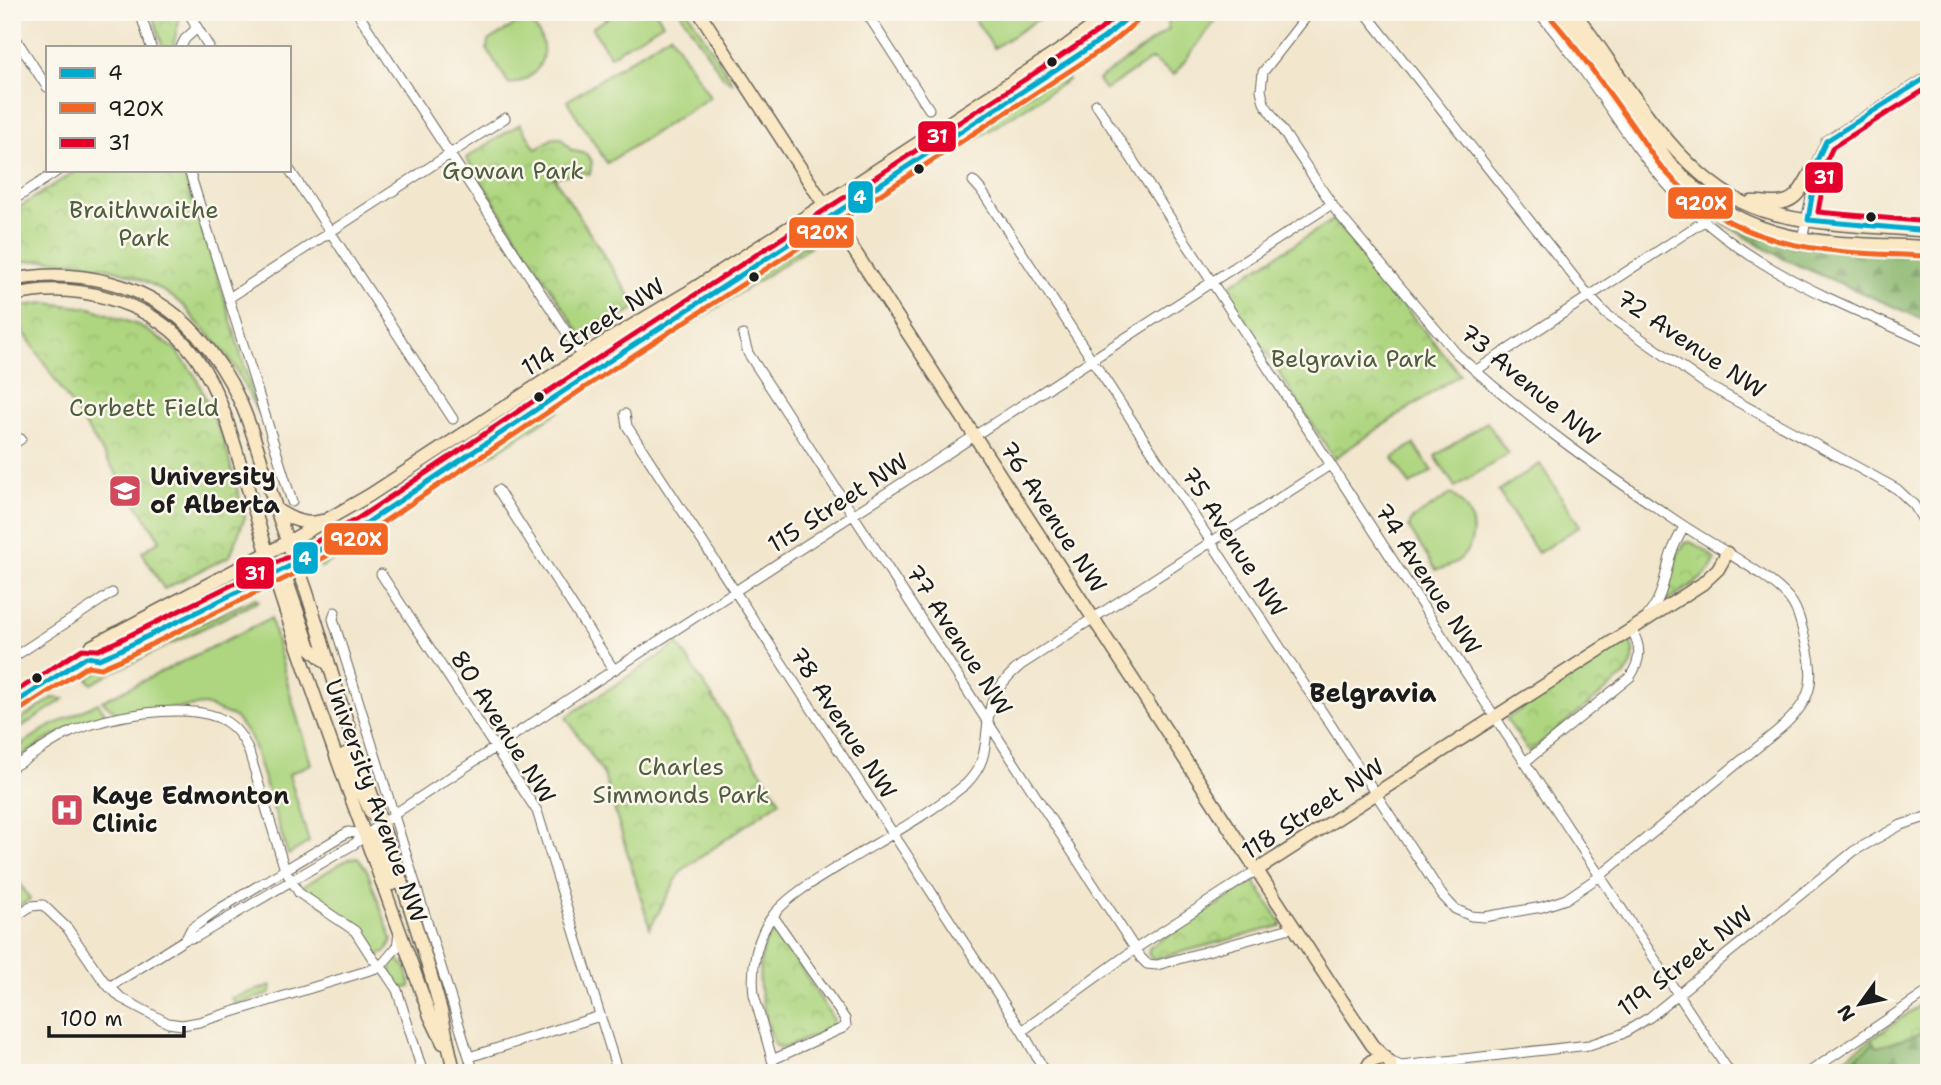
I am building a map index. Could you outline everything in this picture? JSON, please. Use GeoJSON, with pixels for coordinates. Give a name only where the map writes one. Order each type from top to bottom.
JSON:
{"type":"FeatureCollection","features":[{"type":"Feature","properties":{"kind":"main road","name":"76 Avenue NW"},"geometry":{"type":"LineString","coordinates":[[699,12],[1294,927],[1372,1045],[1391,1066]]}},
{"type":"Feature","properties":{"kind":"main road","name":"114 Street NW"},"geometry":{"type":"LineString","coordinates":[[12,705],[86,657],[92,646],[335,516],[582,356],[687,293],[825,204],[1065,47],[1112,12]]}},
{"type":"Feature","properties":{"kind":"main road","name":"114 Street NW"},"geometry":{"type":"LineString","coordinates":[[86,657],[99,659],[285,569],[362,526],[1072,59],[1105,37],[1134,12]]}},
{"type":"Feature","properties":{"kind":"main road"},"geometry":{"type":"LineString","coordinates":[[1558,12],[1578,35],[1649,136],[1685,180],[1705,198],[1736,218],[1781,236],[1802,240],[1929,247]]}},
{"type":"Feature","properties":{"kind":"main road"},"geometry":{"type":"LineString","coordinates":[[1574,12],[1667,141],[1704,179],[1761,210],[1808,220],[1929,231]]}},
{"type":"Feature","properties":{"kind":"main road"},"geometry":{"type":"LineString","coordinates":[[1744,203],[1760,201],[1777,204],[1794,199],[1801,192],[1813,169]]}},
{"type":"Feature","properties":{"kind":"main road"},"geometry":{"type":"LineString","coordinates":[[12,280],[31,276],[66,275],[105,281],[145,296],[182,319],[214,354],[238,393],[252,428],[288,542],[285,569]]}},
{"type":"Feature","properties":{"kind":"main road","name":"University Avenue NW"},"geometry":{"type":"LineString","coordinates":[[12,296],[69,292],[129,306],[156,319],[196,357],[219,398],[268,553],[285,569],[310,648],[329,666],[413,921],[441,1013],[453,1067]]}},
{"type":"Feature","properties":{"kind":"main road"},"geometry":{"type":"LineString","coordinates":[[277,510],[306,523],[335,516]]}},
{"type":"Feature","properties":{"kind":"main road","name":"118 Street NW"},"geometry":{"type":"LineString","coordinates":[[1257,870],[1702,583],[1718,569],[1727,553]]}},
{"type":"Feature","properties":{"kind":"main road","name":"University Avenue NW"},"geometry":{"type":"LineString","coordinates":[[285,569],[329,734],[430,1016],[453,1067]]}},
{"type":"Feature","properties":{"kind":"main road"},"geometry":{"type":"LineString","coordinates":[[329,734],[343,749],[370,811],[382,823]]}},
{"type":"Feature","properties":{"kind":"main road"},"geometry":{"type":"LineString","coordinates":[[365,834],[378,844],[398,897],[413,921]]}},
{"type":"Feature","properties":{"kind":"main road"},"geometry":{"type":"LineString","coordinates":[[1367,1068],[1372,1045]]}},
{"type":"Feature","properties":{"kind":"main road"},"geometry":{"type":"LineString","coordinates":[[1367,1068],[1375,1059],[1391,1066]]}},
{"type":"Feature","properties":{"kind":"street"},"geometry":{"type":"LineString","coordinates":[[140,12],[151,46]]}},
{"type":"Feature","properties":{"kind":"street"},"geometry":{"type":"LineString","coordinates":[[188,12],[208,46]]}},
{"type":"Feature","properties":{"kind":"street"},"geometry":{"type":"LineString","coordinates":[[357,12],[582,356]]}},
{"type":"Feature","properties":{"kind":"street"},"geometry":{"type":"LineString","coordinates":[[866,12],[929,109]]}},
{"type":"Feature","properties":{"kind":"street","name":"73 Avenue NW"},"geometry":{"type":"LineString","coordinates":[[1310,12],[1261,76],[1261,90],[1264,103],[1332,204],[1445,340],[1475,371],[1573,449],[1684,527],[1769,580],[1794,605],[1807,646],[1812,677],[1804,706],[1793,718],[1600,876]]}},
{"type":"Feature","properties":{"kind":"street","name":"72 Avenue NW"},"geometry":{"type":"LineString","coordinates":[[1365,12],[1606,314],[1707,385],[1897,489],[1914,505],[1929,530]]}},
{"type":"Feature","properties":{"kind":"street"},"geometry":{"type":"LineString","coordinates":[[1538,12],[1657,172],[1704,221],[1784,278],[1929,343]]}},
{"type":"Feature","properties":{"kind":"street"},"geometry":{"type":"LineString","coordinates":[[182,46],[195,30],[195,25]]}},
{"type":"Feature","properties":{"kind":"street"},"geometry":{"type":"LineString","coordinates":[[12,33],[46,85]]}},
{"type":"Feature","properties":{"kind":"street"},"geometry":{"type":"LineString","coordinates":[[1802,240],[1815,178],[1813,169],[1826,141],[1929,76]]}},
{"type":"Feature","properties":{"kind":"street","name":"74 Avenue NW"},"geometry":{"type":"LineString","coordinates":[[1096,104],[1730,1073]]}},
{"type":"Feature","properties":{"kind":"street"},"geometry":{"type":"LineString","coordinates":[[229,298],[505,118]]}},
{"type":"Feature","properties":{"kind":"street"},"geometry":{"type":"LineString","coordinates":[[290,171],[453,419]]}},
{"type":"Feature","properties":{"kind":"street"},"geometry":{"type":"LineString","coordinates":[[12,201],[57,172]]}},
{"type":"Feature","properties":{"kind":"street"},"geometry":{"type":"LineString","coordinates":[[190,172],[292,502]]}},
{"type":"Feature","properties":{"kind":"street","name":"75 Avenue NW"},"geometry":{"type":"LineString","coordinates":[[973,181],[1093,359],[1442,895],[1455,909],[1471,916],[1495,916],[1554,905],[1600,876]]}},
{"type":"Feature","properties":{"kind":"street","name":"115 Street NW"},"geometry":{"type":"LineString","coordinates":[[109,988],[186,939],[196,937],[292,881],[1332,204]]}},
{"type":"Feature","properties":{"kind":"street"},"geometry":{"type":"LineString","coordinates":[[1475,371],[1704,221]]}},
{"type":"Feature","properties":{"kind":"street","name":"77 Avenue NW"},"geometry":{"type":"LineString","coordinates":[[743,335],[748,353],[1147,964],[1157,965],[1294,927]]}},
{"type":"Feature","properties":{"kind":"street","name":"78 Avenue NW"},"geometry":{"type":"LineString","coordinates":[[625,414],[627,426],[1022,1031],[1046,1073]]}},
{"type":"Feature","properties":{"kind":"street"},"geometry":{"type":"LineString","coordinates":[[12,445],[21,439]]}},
{"type":"Feature","properties":{"kind":"street"},"geometry":{"type":"LineString","coordinates":[[776,1073],[754,995],[752,972],[759,941],[773,916],[802,890],[958,790],[972,778],[985,754],[988,720],[996,694],[1014,671],[1330,465]]}},
{"type":"Feature","properties":{"kind":"street"},"geometry":{"type":"LineString","coordinates":[[498,490],[614,670]]}},
{"type":"Feature","properties":{"kind":"street","name":"118 Street NW"},"geometry":{"type":"LineString","coordinates":[[1644,621],[1656,605],[1665,584],[1670,556],[1684,527]]}},
{"type":"Feature","properties":{"kind":"street","name":"80 Avenue NW"},"geometry":{"type":"LineString","coordinates":[[381,574],[537,811],[618,1073]]}},
{"type":"Feature","properties":{"kind":"street"},"geometry":{"type":"LineString","coordinates":[[12,658],[112,593]]}},
{"type":"Feature","properties":{"kind":"street","name":"University Avenue NW"},"geometry":{"type":"LineString","coordinates":[[335,612],[333,619],[474,1073]]}},
{"type":"Feature","properties":{"kind":"street"},"geometry":{"type":"LineString","coordinates":[[1525,762],[1630,677],[1637,667],[1640,650],[1631,629]]}},
{"type":"Feature","properties":{"kind":"street"},"geometry":{"type":"LineString","coordinates":[[14,768],[61,737],[101,721],[158,713],[205,714],[217,717],[235,728],[246,744],[285,870],[299,892],[355,930],[397,990],[423,1073]]}},
{"type":"Feature","properties":{"kind":"street","name":"119 Street NW"},"geometry":{"type":"LineString","coordinates":[[1391,1066],[1569,1047],[1604,1041],[1635,1027],[1854,851],[1878,836],[1926,816]]}},
{"type":"Feature","properties":{"kind":"street","name":"115 Street NW"},"geometry":{"type":"LineString","coordinates":[[186,939],[191,929],[221,908],[348,832],[365,834]]}},
{"type":"Feature","properties":{"kind":"street","name":"118 Street NW"},"geometry":{"type":"LineString","coordinates":[[1022,1031],[1135,949],[1257,870]]}},
{"type":"Feature","properties":{"kind":"street"},"geometry":{"type":"LineString","coordinates":[[12,919],[31,906],[43,905],[68,929],[109,988],[157,1019],[176,1025],[189,1025],[380,967],[397,947],[400,930]]}},
{"type":"Feature","properties":{"kind":"street"},"geometry":{"type":"LineString","coordinates":[[772,1060],[846,1025],[845,1019],[773,916]]}},
{"type":"Feature","properties":{"kind":"street"},"geometry":{"type":"LineString","coordinates":[[1808,1073],[1929,991]]}},
{"type":"Feature","properties":{"kind":"street"},"geometry":{"type":"LineString","coordinates":[[469,1057],[600,1016]]}},
{"type":"Feature","properties":{"kind":"street","name":"78 Avenue NW"},"geometry":{"type":"LineString","coordinates":[[1035,1052],[1040,1073]]}},
{"type":"Feature","properties":{"kind":"green space"},"geometry":{"type":"Polygon","coordinates":[[[181,12],[173,46],[163,46],[152,14],[181,12]]]}},
{"type":"Feature","properties":{"kind":"green space"},"geometry":{"type":"Polygon","coordinates":[[[617,12],[656,12],[663,23],[610,56],[592,28],[617,12]]]}},
{"type":"Feature","properties":{"kind":"green space"},"geometry":{"type":"Polygon","coordinates":[[[680,12],[688,12],[733,83],[723,77],[680,12]]]}},
{"type":"Feature","properties":{"kind":"green space"},"geometry":{"type":"Polygon","coordinates":[[[970,12],[1049,12],[994,48],[970,12]]]}},
{"type":"Feature","properties":{"kind":"green space"},"geometry":{"type":"Polygon","coordinates":[[[1178,12],[1222,12],[1174,75],[1152,59],[1105,90],[1098,80],[1169,29],[1167,23],[1178,12]]]}},
{"type":"Feature","properties":{"kind":"green space"},"geometry":{"type":"Polygon","coordinates":[[[524,19],[540,36],[542,57],[531,75],[522,81],[509,84],[487,49],[488,41],[524,19]]]}},
{"type":"Feature","properties":{"kind":"green space"},"geometry":{"type":"Polygon","coordinates":[[[670,34],[710,97],[607,163],[567,101],[670,34]]]}},
{"type":"Feature","properties":{"kind":"green space"},"geometry":{"type":"Polygon","coordinates":[[[1063,72],[1068,80],[940,162],[936,155],[1063,72]]]}},
{"type":"Feature","properties":{"kind":"green space","name":"Gowan Park"},"geometry":{"type":"Polygon","coordinates":[[[520,124],[536,149],[553,138],[561,138],[571,150],[586,154],[592,161],[590,174],[582,172],[554,177],[637,307],[590,337],[581,335],[466,158],[520,124]]]}},
{"type":"Feature","properties":{"kind":"green space","name":"Braithwaithe Park"},"geometry":{"type":"Polygon","coordinates":[[[74,172],[183,172],[225,300],[258,413],[227,356],[185,307],[167,294],[147,282],[103,267],[57,261],[12,263],[12,212],[74,172]]]}},
{"type":"Feature","properties":{"kind":"green space","name":"Belgravia Park"},"geometry":{"type":"Polygon","coordinates":[[[1333,220],[1460,374],[1334,458],[1225,288],[1333,220]]]}},
{"type":"Feature","properties":{"kind":"green space"},"geometry":{"type":"Polygon","coordinates":[[[1720,222],[1789,246],[1929,256],[1929,322],[1784,259],[1720,222]]]}},
{"type":"Feature","properties":{"kind":"green space"},"geometry":{"type":"Polygon","coordinates":[[[813,241],[804,251],[652,350],[647,343],[738,285],[813,241]]]}},
{"type":"Feature","properties":{"kind":"green space","name":"Corbett Field"},"geometry":{"type":"Polygon","coordinates":[[[46,303],[91,308],[140,326],[175,349],[196,377],[224,441],[245,517],[230,556],[164,589],[142,552],[160,540],[12,314],[12,307],[46,303]]]}},
{"type":"Feature","properties":{"kind":"green space"},"geometry":{"type":"Polygon","coordinates":[[[558,408],[559,411],[321,567],[317,561],[322,555],[363,532],[524,426],[558,408]]]}},
{"type":"Feature","properties":{"kind":"green space"},"geometry":{"type":"Polygon","coordinates":[[[1487,422],[1508,454],[1455,487],[1435,456],[1487,422]]]}},
{"type":"Feature","properties":{"kind":"green space"},"geometry":{"type":"Polygon","coordinates":[[[1414,444],[1432,471],[1410,485],[1393,458],[1414,444]]]}},
{"type":"Feature","properties":{"kind":"green space"},"geometry":{"type":"Polygon","coordinates":[[[1540,464],[1580,526],[1538,553],[1498,491],[1540,464]]]}},
{"type":"Feature","properties":{"kind":"green space"},"geometry":{"type":"Polygon","coordinates":[[[1451,494],[1462,503],[1469,514],[1472,538],[1461,558],[1450,566],[1436,570],[1409,528],[1411,520],[1451,494]]]}},
{"type":"Feature","properties":{"kind":"green space"},"geometry":{"type":"Polygon","coordinates":[[[1691,542],[1715,560],[1701,578],[1668,600],[1665,597],[1676,556],[1685,543],[1691,542]]]}},
{"type":"Feature","properties":{"kind":"green space"},"geometry":{"type":"Polygon","coordinates":[[[256,598],[259,601],[92,684],[87,678],[117,662],[256,598]]]}},
{"type":"Feature","properties":{"kind":"green space"},"geometry":{"type":"Polygon","coordinates":[[[271,618],[311,764],[289,774],[309,842],[288,855],[251,738],[235,717],[205,705],[118,714],[102,701],[271,618]]]}},
{"type":"Feature","properties":{"kind":"green space"},"geometry":{"type":"Polygon","coordinates":[[[1630,642],[1633,660],[1624,676],[1529,752],[1507,720],[1509,717],[1621,643],[1630,642]]]}},
{"type":"Feature","properties":{"kind":"green space","name":"Charles Simmonds Park"},"geometry":{"type":"Polygon","coordinates":[[[678,644],[780,801],[681,871],[650,928],[604,775],[566,717],[678,644]]]}},
{"type":"Feature","properties":{"kind":"green space"},"geometry":{"type":"Polygon","coordinates":[[[53,698],[64,699],[12,733],[12,729],[20,726],[17,722],[53,698]]]}},
{"type":"Feature","properties":{"kind":"green space"},"geometry":{"type":"Polygon","coordinates":[[[98,703],[107,716],[53,736],[12,762],[12,751],[45,729],[98,703]]]}},
{"type":"Feature","properties":{"kind":"green space"},"geometry":{"type":"Polygon","coordinates":[[[358,858],[367,870],[392,940],[387,950],[377,957],[358,929],[304,892],[302,887],[348,859],[358,858]]]}},
{"type":"Feature","properties":{"kind":"green space"},"geometry":{"type":"Polygon","coordinates":[[[12,871],[30,899],[12,911],[12,871]]]}},
{"type":"Feature","properties":{"kind":"green space"},"geometry":{"type":"Polygon","coordinates":[[[1254,881],[1282,924],[1280,926],[1156,959],[1151,958],[1148,953],[1150,947],[1254,881]]]}},
{"type":"Feature","properties":{"kind":"green space"},"geometry":{"type":"Polygon","coordinates":[[[775,933],[781,937],[834,1020],[830,1029],[782,1049],[774,1045],[759,977],[763,950],[769,936],[775,933]]]}},
{"type":"Feature","properties":{"kind":"green space"},"geometry":{"type":"Polygon","coordinates":[[[396,958],[406,967],[411,987],[400,988],[391,973],[391,961],[396,958]]]}},
{"type":"Feature","properties":{"kind":"green space"},"geometry":{"type":"Polygon","coordinates":[[[271,986],[270,994],[235,1004],[231,998],[271,986]]]}},
{"type":"Feature","properties":{"kind":"green space"},"geometry":{"type":"Polygon","coordinates":[[[1929,999],[1929,1031],[1845,1073],[1823,1073],[1929,999]]]}},
{"type":"Feature","properties":{"kind":"green space"},"geometry":{"type":"Polygon","coordinates":[[[1929,999],[1929,1031],[1877,1047],[1871,1039],[1929,999]]]}},
{"type":"Feature","properties":{"kind":"green space"},"geometry":{"type":"Polygon","coordinates":[[[1929,1006],[1929,1073],[1834,1073],[1899,1024],[1929,1006]]]}},
{"type":"Feature","properties":{"kind":"transit line","name":"31"},"geometry":{"type":"LineString","coordinates":[[12,694],[82,649],[98,650],[116,642],[292,555],[357,519],[1067,52],[1100,30],[1120,12]]}},
{"type":"Feature","properties":{"kind":"transit line","name":"4"},"geometry":{"type":"LineString","coordinates":[[12,705],[86,657],[99,659],[120,650],[296,563],[362,526],[1072,59],[1105,37],[1134,12]]}},
{"type":"Feature","properties":{"kind":"transit line","name":"920X"},"geometry":{"type":"LineString","coordinates":[[1551,18],[1573,44],[1663,169],[1692,197],[1721,217],[1752,232],[1785,243],[1854,253],[1929,256]]}},
{"type":"Feature","properties":{"kind":"transit line","name":"920X"},"geometry":{"type":"LineString","coordinates":[[17,712],[88,666],[101,668],[124,658],[300,571],[367,533],[1077,66],[1140,19]]}},
{"type":"Feature","properties":{"kind":"transit line","name":"4"},"geometry":{"type":"LineString","coordinates":[[1808,220],[1815,178],[1813,169],[1826,141],[1929,76]]}},
{"type":"Feature","properties":{"kind":"transit line","name":"31"},"geometry":{"type":"LineString","coordinates":[[1929,87],[1833,147],[1822,170],[1824,179],[1818,212],[1929,222]]}},
{"type":"Feature","properties":{"kind":"transit line","name":"4"},"geometry":{"type":"LineString","coordinates":[[1808,220],[1929,231]]}},
{"type":"Feature","properties":{"kind":"place","name":"University of Alberta"},"geometry":{"type":"Point","coordinates":[125,491]}},
{"type":"Feature","properties":{"kind":"place","name":"Kaye Edmonton Clinic"},"geometry":{"type":"Point","coordinates":[67,810]}},
{"type":"Feature","properties":{"kind":"district","name":"Belgravia"},"geometry":{"type":"Point","coordinates":[1373,692]}}]}
